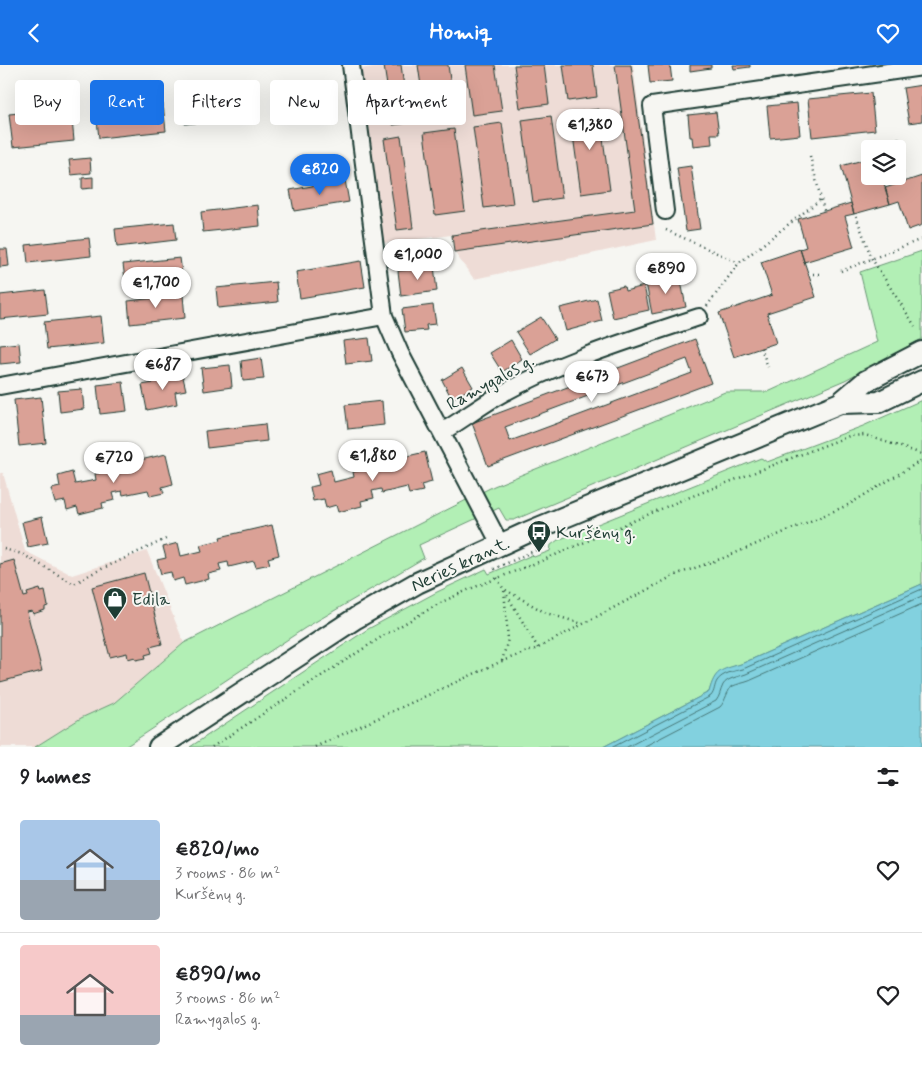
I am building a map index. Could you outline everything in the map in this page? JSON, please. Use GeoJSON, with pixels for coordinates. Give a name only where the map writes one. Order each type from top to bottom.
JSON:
{"type":"FeatureCollection","features":[{"type":"Feature","properties":{"kind":"main road","name":"Neries krant."},"geometry":{"type":"LineString","coordinates":[[159,747],[356,618],[417,583],[500,544],[840,403],[866,381],[922,351]]}},
{"type":"Feature","properties":{"kind":"main road","name":"Neries krant."},"geometry":{"type":"LineString","coordinates":[[840,403],[879,402],[922,381]]}},
{"type":"Feature","properties":{"kind":"street"},"geometry":{"type":"LineString","coordinates":[[351,65],[384,316],[400,353],[500,544]]}},
{"type":"Feature","properties":{"kind":"street"},"geometry":{"type":"LineString","coordinates":[[665,211],[652,106],[922,67]]}},
{"type":"Feature","properties":{"kind":"street"},"geometry":{"type":"LineString","coordinates":[[0,386],[384,316]]}},
{"type":"Feature","properties":{"kind":"street","name":"Ramygalos g."},"geometry":{"type":"LineString","coordinates":[[442,432],[496,397],[539,376],[610,346],[699,317]]}},
{"type":"Feature","properties":{"kind":"path"},"geometry":{"type":"LineString","coordinates":[[898,136],[899,140]]}},
{"type":"Feature","properties":{"kind":"path"},"geometry":{"type":"LineString","coordinates":[[810,156],[824,211]]}},
{"type":"Feature","properties":{"kind":"path"},"geometry":{"type":"LineString","coordinates":[[699,317],[739,263],[821,199]]}},
{"type":"Feature","properties":{"kind":"path"},"geometry":{"type":"LineString","coordinates":[[856,217],[872,259],[915,326]]}},
{"type":"Feature","properties":{"kind":"path"},"geometry":{"type":"LineString","coordinates":[[666,230],[739,263]]}},
{"type":"Feature","properties":{"kind":"path"},"geometry":{"type":"LineString","coordinates":[[841,271],[922,239]]}},
{"type":"Feature","properties":{"kind":"path"},"geometry":{"type":"LineString","coordinates":[[808,275],[823,274]]}},
{"type":"Feature","properties":{"kind":"path"},"geometry":{"type":"LineString","coordinates":[[761,348],[768,367]]}},
{"type":"Feature","properties":{"kind":"path"},"geometry":{"type":"LineString","coordinates":[[212,747],[386,634],[442,602],[677,503],[850,436],[865,435],[922,454]]}},
{"type":"Feature","properties":{"kind":"path"},"geometry":{"type":"LineString","coordinates":[[315,747],[502,661],[538,648],[675,575],[726,557],[848,505],[922,460]]}},
{"type":"Feature","properties":{"kind":"path"},"geometry":{"type":"LineString","coordinates":[[4,549],[22,555],[74,584],[91,574],[168,538]]}},
{"type":"Feature","properties":{"kind":"path"},"geometry":{"type":"LineString","coordinates":[[492,570],[547,545]]}},
{"type":"Feature","properties":{"kind":"path"},"geometry":{"type":"LineString","coordinates":[[497,578],[538,648]]}},
{"type":"Feature","properties":{"kind":"path"},"geometry":{"type":"LineString","coordinates":[[504,589],[546,613],[583,624]]}},
{"type":"Feature","properties":{"kind":"path"},"geometry":{"type":"LineString","coordinates":[[502,661],[508,639],[504,589]]}},
{"type":"Feature","properties":{"kind":"shaded area"},"geometry":{"type":"Polygon","coordinates":[[[386,65],[633,65],[656,240],[474,279],[454,252],[452,235],[382,243],[367,125],[466,125],[466,80],[361,80],[360,69],[386,65]]]}},
{"type":"Feature","properties":{"kind":"shaded area"},"geometry":{"type":"Polygon","coordinates":[[[0,473],[3,473],[25,551],[72,575],[147,551],[184,643],[114,703],[81,718],[35,747],[0,747],[0,473]]]}},
{"type":"Feature","properties":{"kind":"green space"},"geometry":{"type":"Polygon","coordinates":[[[922,251],[922,339],[845,380],[514,520],[506,520],[499,508],[419,545],[424,558],[305,628],[125,747],[35,747],[81,718],[114,703],[184,643],[494,486],[725,392],[768,392],[877,342],[860,272],[922,251]]]}},
{"type":"Feature","properties":{"kind":"green space"},"geometry":{"type":"Polygon","coordinates":[[[922,400],[922,584],[720,672],[711,685],[709,692],[603,747],[190,747],[368,629],[437,592],[486,569],[489,574],[532,555],[534,557],[550,551],[551,545],[558,540],[761,458],[767,462],[863,426],[922,400]]]}},
{"type":"Feature","properties":{"kind":"water"},"geometry":{"type":"Polygon","coordinates":[[[922,584],[922,747],[603,747],[709,692],[719,672],[922,584]]]}},
{"type":"Feature","properties":{"kind":"building"},"geometry":{"type":"Polygon","coordinates":[[[401,65],[403,80],[386,80],[384,66],[401,65]]]}},
{"type":"Feature","properties":{"kind":"building"},"geometry":{"type":"Polygon","coordinates":[[[418,65],[448,65],[450,80],[420,80],[418,65]]]}},
{"type":"Feature","properties":{"kind":"building"},"geometry":{"type":"Polygon","coordinates":[[[465,65],[495,65],[502,111],[472,115],[465,65]]]}},
{"type":"Feature","properties":{"kind":"building"},"geometry":{"type":"Polygon","coordinates":[[[514,65],[544,65],[549,104],[520,108],[514,65]]]}},
{"type":"Feature","properties":{"kind":"building"},"geometry":{"type":"Polygon","coordinates":[[[563,65],[593,65],[597,97],[568,101],[563,65]]]}},
{"type":"Feature","properties":{"kind":"building"},"geometry":{"type":"Polygon","coordinates":[[[615,65],[631,65],[653,224],[454,252],[452,235],[635,210],[615,65]]]}},
{"type":"Feature","properties":{"kind":"building"},"geometry":{"type":"Polygon","coordinates":[[[648,65],[670,65],[672,81],[650,83],[648,65]]]}},
{"type":"Feature","properties":{"kind":"building"},"geometry":{"type":"Polygon","coordinates":[[[690,65],[711,65],[711,68],[690,71],[690,65]]]}},
{"type":"Feature","properties":{"kind":"building"},"geometry":{"type":"Polygon","coordinates":[[[733,65],[750,65],[750,67],[734,69],[733,65]]]}},
{"type":"Feature","properties":{"kind":"building"},"geometry":{"type":"Polygon","coordinates":[[[922,85],[922,121],[909,123],[903,88],[922,85]]]}},
{"type":"Feature","properties":{"kind":"building"},"geometry":{"type":"Polygon","coordinates":[[[871,93],[875,130],[812,137],[808,99],[871,93]]]}},
{"type":"Feature","properties":{"kind":"building"},"geometry":{"type":"Polygon","coordinates":[[[797,103],[800,135],[770,138],[767,106],[797,103]]]}},
{"type":"Feature","properties":{"kind":"building"},"geometry":{"type":"Polygon","coordinates":[[[599,109],[610,190],[581,194],[570,113],[599,109]]]}},
{"type":"Feature","properties":{"kind":"building"},"geometry":{"type":"Polygon","coordinates":[[[716,112],[719,134],[711,134],[712,144],[693,146],[692,137],[690,137],[688,115],[716,112]]]}},
{"type":"Feature","properties":{"kind":"building"},"geometry":{"type":"Polygon","coordinates":[[[15,113],[15,125],[73,125],[74,141],[13,147],[9,114],[15,113]]]}},
{"type":"Feature","properties":{"kind":"building"},"geometry":{"type":"Polygon","coordinates":[[[164,113],[166,131],[99,138],[98,125],[164,125],[164,113]]]}},
{"type":"Feature","properties":{"kind":"building"},"geometry":{"type":"Polygon","coordinates":[[[551,116],[562,198],[533,202],[522,120],[551,116]]]}},
{"type":"Feature","properties":{"kind":"building"},"geometry":{"type":"Polygon","coordinates":[[[502,123],[513,204],[484,208],[473,127],[502,123]]]}},
{"type":"Feature","properties":{"kind":"building"},"geometry":{"type":"Polygon","coordinates":[[[454,129],[465,211],[435,215],[424,133],[454,129]]]}},
{"type":"Feature","properties":{"kind":"building"},"geometry":{"type":"Polygon","coordinates":[[[401,136],[413,228],[397,230],[384,139],[401,136]]]}},
{"type":"Feature","properties":{"kind":"building"},"geometry":{"type":"Polygon","coordinates":[[[90,158],[91,173],[71,175],[69,160],[90,158]]]}},
{"type":"Feature","properties":{"kind":"building"},"geometry":{"type":"Polygon","coordinates":[[[861,160],[861,185],[885,185],[890,204],[854,214],[841,166],[861,160]]]}},
{"type":"Feature","properties":{"kind":"building"},"geometry":{"type":"Polygon","coordinates":[[[691,166],[700,229],[686,231],[677,168],[691,166]]]}},
{"type":"Feature","properties":{"kind":"building"},"geometry":{"type":"Polygon","coordinates":[[[922,176],[922,225],[908,230],[899,201],[890,204],[885,188],[894,185],[906,185],[906,181],[922,176]]]}},
{"type":"Feature","properties":{"kind":"building"},"geometry":{"type":"Polygon","coordinates":[[[93,177],[93,188],[82,189],[82,178],[93,177]]]}},
{"type":"Feature","properties":{"kind":"building"},"geometry":{"type":"Polygon","coordinates":[[[345,180],[349,202],[294,211],[290,190],[345,180]]]}},
{"type":"Feature","properties":{"kind":"building"},"geometry":{"type":"Polygon","coordinates":[[[851,203],[854,214],[845,216],[854,247],[804,262],[800,249],[806,247],[798,219],[851,203]]]}},
{"type":"Feature","properties":{"kind":"building"},"geometry":{"type":"Polygon","coordinates":[[[258,205],[260,226],[203,232],[201,212],[258,205]]]}},
{"type":"Feature","properties":{"kind":"building"},"geometry":{"type":"Polygon","coordinates":[[[174,223],[176,240],[117,247],[115,229],[174,223]]]}},
{"type":"Feature","properties":{"kind":"building"},"geometry":{"type":"Polygon","coordinates":[[[89,238],[91,256],[28,263],[26,245],[89,238]]]}},
{"type":"Feature","properties":{"kind":"building"},"geometry":{"type":"Polygon","coordinates":[[[0,249],[7,249],[9,266],[0,267],[0,249]]]}},
{"type":"Feature","properties":{"kind":"building"},"geometry":{"type":"Polygon","coordinates":[[[800,249],[816,297],[767,313],[776,343],[734,357],[719,313],[772,295],[761,262],[800,249]]]}},
{"type":"Feature","properties":{"kind":"building"},"geometry":{"type":"Polygon","coordinates":[[[180,258],[183,280],[126,287],[123,264],[180,258]]]}},
{"type":"Feature","properties":{"kind":"building"},"geometry":{"type":"Polygon","coordinates":[[[361,261],[365,287],[300,298],[296,272],[361,261]]]}},
{"type":"Feature","properties":{"kind":"building"},"geometry":{"type":"Polygon","coordinates":[[[434,266],[437,291],[401,296],[398,271],[434,266]]]}},
{"type":"Feature","properties":{"kind":"building"},"geometry":{"type":"Polygon","coordinates":[[[680,276],[686,307],[652,314],[646,283],[680,276]]]}},
{"type":"Feature","properties":{"kind":"building"},"geometry":{"type":"Polygon","coordinates":[[[276,282],[278,302],[218,308],[216,288],[276,282]]]}},
{"type":"Feature","properties":{"kind":"building"},"geometry":{"type":"Polygon","coordinates":[[[624,286],[625,291],[644,286],[649,310],[613,318],[607,290],[624,286]]]}},
{"type":"Feature","properties":{"kind":"building"},"geometry":{"type":"Polygon","coordinates":[[[45,290],[48,314],[0,319],[0,295],[45,290]]]}},
{"type":"Feature","properties":{"kind":"building"},"geometry":{"type":"Polygon","coordinates":[[[183,295],[185,318],[130,324],[128,301],[183,295]]]}},
{"type":"Feature","properties":{"kind":"building"},"geometry":{"type":"Polygon","coordinates":[[[597,299],[602,321],[566,331],[560,308],[597,299]]]}},
{"type":"Feature","properties":{"kind":"building"},"geometry":{"type":"Polygon","coordinates":[[[433,305],[436,324],[426,325],[427,330],[405,332],[402,309],[433,305]]]}},
{"type":"Feature","properties":{"kind":"building"},"geometry":{"type":"Polygon","coordinates":[[[101,316],[104,343],[47,349],[44,322],[101,316]]]}},
{"type":"Feature","properties":{"kind":"building"},"geometry":{"type":"Polygon","coordinates":[[[541,317],[555,339],[530,354],[516,332],[541,317]]]}},
{"type":"Feature","properties":{"kind":"building"},"geometry":{"type":"Polygon","coordinates":[[[369,338],[372,361],[346,364],[343,341],[369,338]]]}},
{"type":"Feature","properties":{"kind":"building"},"geometry":{"type":"Polygon","coordinates":[[[695,339],[711,383],[488,466],[472,423],[695,339]],[[687,359],[505,427],[510,441],[692,373],[687,359]]]}},
{"type":"Feature","properties":{"kind":"building"},"geometry":{"type":"Polygon","coordinates":[[[511,340],[522,359],[502,372],[490,353],[511,340]]]}},
{"type":"Feature","properties":{"kind":"building"},"geometry":{"type":"Polygon","coordinates":[[[19,343],[21,362],[0,364],[0,345],[19,343]]]}},
{"type":"Feature","properties":{"kind":"building"},"geometry":{"type":"Polygon","coordinates":[[[261,358],[264,379],[243,381],[241,361],[261,358]]]}},
{"type":"Feature","properties":{"kind":"building"},"geometry":{"type":"Polygon","coordinates":[[[230,365],[232,387],[204,391],[201,368],[230,365]]]}},
{"type":"Feature","properties":{"kind":"building"},"geometry":{"type":"Polygon","coordinates":[[[462,368],[473,387],[452,399],[442,380],[462,368]]]}},
{"type":"Feature","properties":{"kind":"building"},"geometry":{"type":"Polygon","coordinates":[[[182,373],[186,390],[175,392],[177,404],[147,410],[142,385],[153,383],[152,379],[182,373]]]}},
{"type":"Feature","properties":{"kind":"building"},"geometry":{"type":"Polygon","coordinates":[[[123,382],[127,411],[100,414],[97,385],[123,382]]]}},
{"type":"Feature","properties":{"kind":"building"},"geometry":{"type":"Polygon","coordinates":[[[82,389],[84,409],[60,412],[58,391],[82,389]]]}},
{"type":"Feature","properties":{"kind":"building"},"geometry":{"type":"Polygon","coordinates":[[[41,397],[46,443],[19,446],[14,400],[41,397]]]}},
{"type":"Feature","properties":{"kind":"building"},"geometry":{"type":"Polygon","coordinates":[[[382,401],[384,425],[348,429],[345,405],[382,401]]]}},
{"type":"Feature","properties":{"kind":"building"},"geometry":{"type":"Polygon","coordinates":[[[265,424],[267,441],[207,448],[205,431],[265,424]]]}},
{"type":"Feature","properties":{"kind":"building"},"geometry":{"type":"Polygon","coordinates":[[[425,452],[432,482],[421,485],[423,491],[409,494],[407,487],[382,493],[381,489],[372,491],[374,498],[361,501],[362,506],[338,512],[336,505],[326,508],[324,499],[313,501],[310,487],[319,485],[316,474],[331,470],[334,482],[354,477],[353,472],[374,467],[373,464],[425,452]]]}},
{"type":"Feature","properties":{"kind":"building"},"geometry":{"type":"Polygon","coordinates":[[[166,454],[173,484],[162,487],[164,493],[150,496],[148,490],[123,495],[122,491],[113,493],[115,500],[102,503],[103,508],[79,514],[77,507],[67,510],[65,501],[55,503],[51,489],[60,487],[58,476],[72,472],[75,484],[96,480],[95,474],[115,469],[115,466],[166,454]]]}},
{"type":"Feature","properties":{"kind":"building"},"geometry":{"type":"Polygon","coordinates":[[[42,517],[48,543],[28,547],[22,522],[42,517]]]}},
{"type":"Feature","properties":{"kind":"building"},"geometry":{"type":"Polygon","coordinates":[[[272,525],[279,555],[268,558],[270,564],[256,567],[254,561],[229,567],[228,562],[219,564],[221,571],[208,574],[209,579],[185,585],[183,578],[173,581],[171,572],[161,574],[157,560],[166,558],[163,547],[178,543],[181,556],[202,551],[200,545],[221,540],[220,537],[272,525]]]}},
{"type":"Feature","properties":{"kind":"building"},"geometry":{"type":"Polygon","coordinates":[[[14,560],[24,597],[28,596],[27,593],[40,589],[41,592],[45,591],[48,606],[45,607],[45,610],[33,614],[32,611],[27,612],[42,671],[0,682],[0,564],[14,560]]]}},
{"type":"Feature","properties":{"kind":"building"},"geometry":{"type":"Polygon","coordinates":[[[144,573],[162,644],[150,647],[152,653],[145,655],[146,658],[136,660],[135,657],[128,659],[127,653],[110,657],[92,587],[144,573]]]}},
{"type":"Feature","properties":{"kind":"place","name":"Kuršėnų g."},"geometry":{"type":"Point","coordinates":[539,553]}},
{"type":"Feature","properties":{"kind":"place","name":"Edila"},"geometry":{"type":"Point","coordinates":[115,620]}}]}
